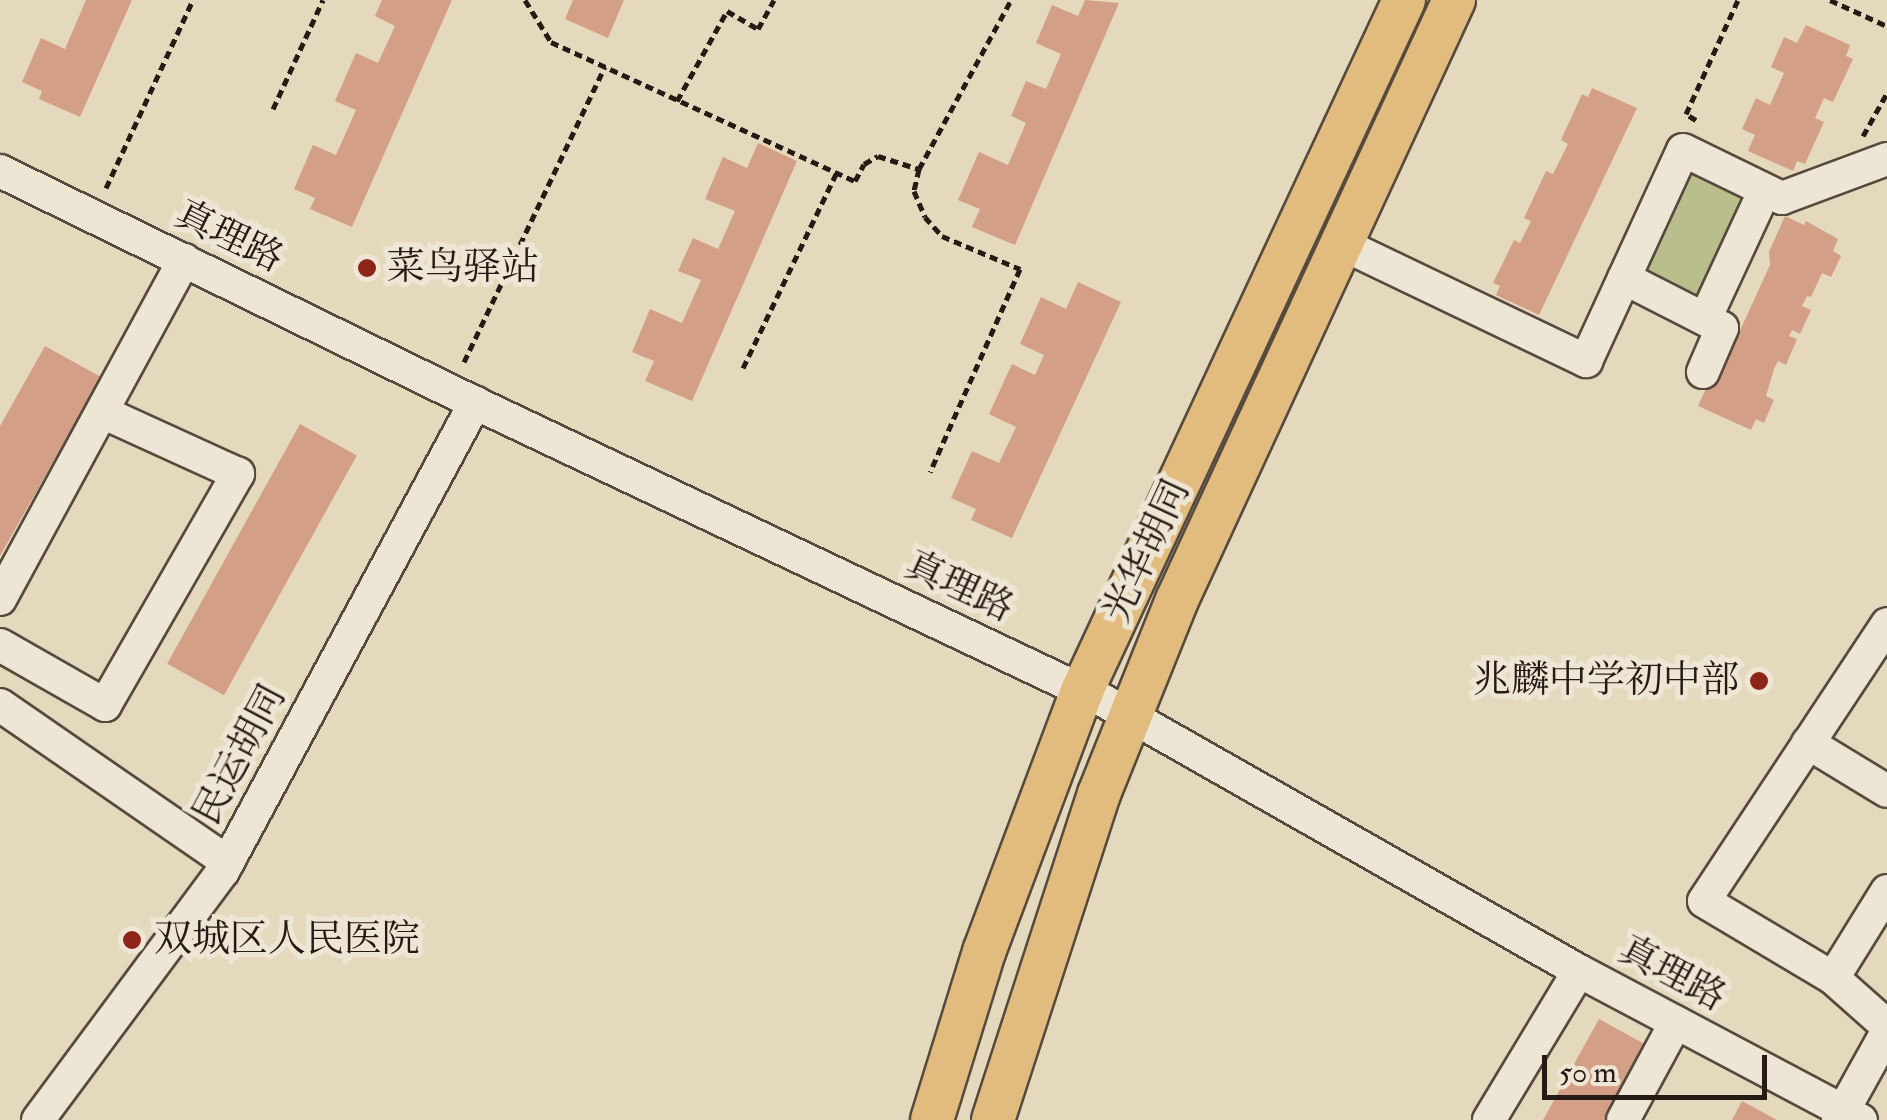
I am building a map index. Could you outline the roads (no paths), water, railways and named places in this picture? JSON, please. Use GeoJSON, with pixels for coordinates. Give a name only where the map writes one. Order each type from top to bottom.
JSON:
{"type":"FeatureCollection","features":[{"type":"Feature","properties":{"kind":"main road","name":"光华胡同"},"geometry":{"type":"LineString","coordinates":[[932,1120],[984,952],[1082,690],[1404,0]]}},
{"type":"Feature","properties":{"kind":"main road","name":"光华胡同"},"geometry":{"type":"LineString","coordinates":[[993,1120],[1046,944],[1099,794],[1177,600],[1454,0]]}},
{"type":"Feature","properties":{"kind":"street"},"geometry":{"type":"LineString","coordinates":[[1342,244],[1586,361],[1683,150],[1782,198],[1887,159]]}},
{"type":"Feature","properties":{"kind":"street","name":"真理路"},"geometry":{"type":"LineString","coordinates":[[0,171],[462,397],[1082,690],[1847,1117]]}},
{"type":"Feature","properties":{"kind":"street"},"geometry":{"type":"LineString","coordinates":[[1705,320],[1766,190]]}},
{"type":"Feature","properties":{"kind":"street"},"geometry":{"type":"LineString","coordinates":[[0,599],[184,260]]}},
{"type":"Feature","properties":{"kind":"street"},"geometry":{"type":"LineString","coordinates":[[1624,278],[1722,328],[1703,372]]}},
{"type":"Feature","properties":{"kind":"street","name":"民运胡同"},"geometry":{"type":"LineString","coordinates":[[38,1120],[228,862],[462,397]]}},
{"type":"Feature","properties":{"kind":"street"},"geometry":{"type":"LineString","coordinates":[[0,645],[105,704],[238,474],[104,412]]}},
{"type":"Feature","properties":{"kind":"street"},"geometry":{"type":"LineString","coordinates":[[1847,1117],[1887,1029],[1833,978],[1704,901],[1887,624]]}},
{"type":"Feature","properties":{"kind":"street"},"geometry":{"type":"LineString","coordinates":[[0,705],[228,862]]}},
{"type":"Feature","properties":{"kind":"street"},"geometry":{"type":"LineString","coordinates":[[1808,743],[1887,791]]}},
{"type":"Feature","properties":{"kind":"street"},"geometry":{"type":"LineString","coordinates":[[1833,978],[1887,891]]}},
{"type":"Feature","properties":{"kind":"street"},"geometry":{"type":"LineString","coordinates":[[1489,1120],[1579,970]]}},
{"type":"Feature","properties":{"kind":"street"},"geometry":{"type":"LineString","coordinates":[[1626,1119],[1676,1022]]}},
{"type":"Feature","properties":{"kind":"place","name":"菜鸟驿站"},"geometry":{"type":"Point","coordinates":[367,268]}},
{"type":"Feature","properties":{"kind":"place","name":"兆麟中学初中部"},"geometry":{"type":"Point","coordinates":[1759,681]}},
{"type":"Feature","properties":{"kind":"place","name":"双城区人民医院"},"geometry":{"type":"Point","coordinates":[132,940]}}]}
